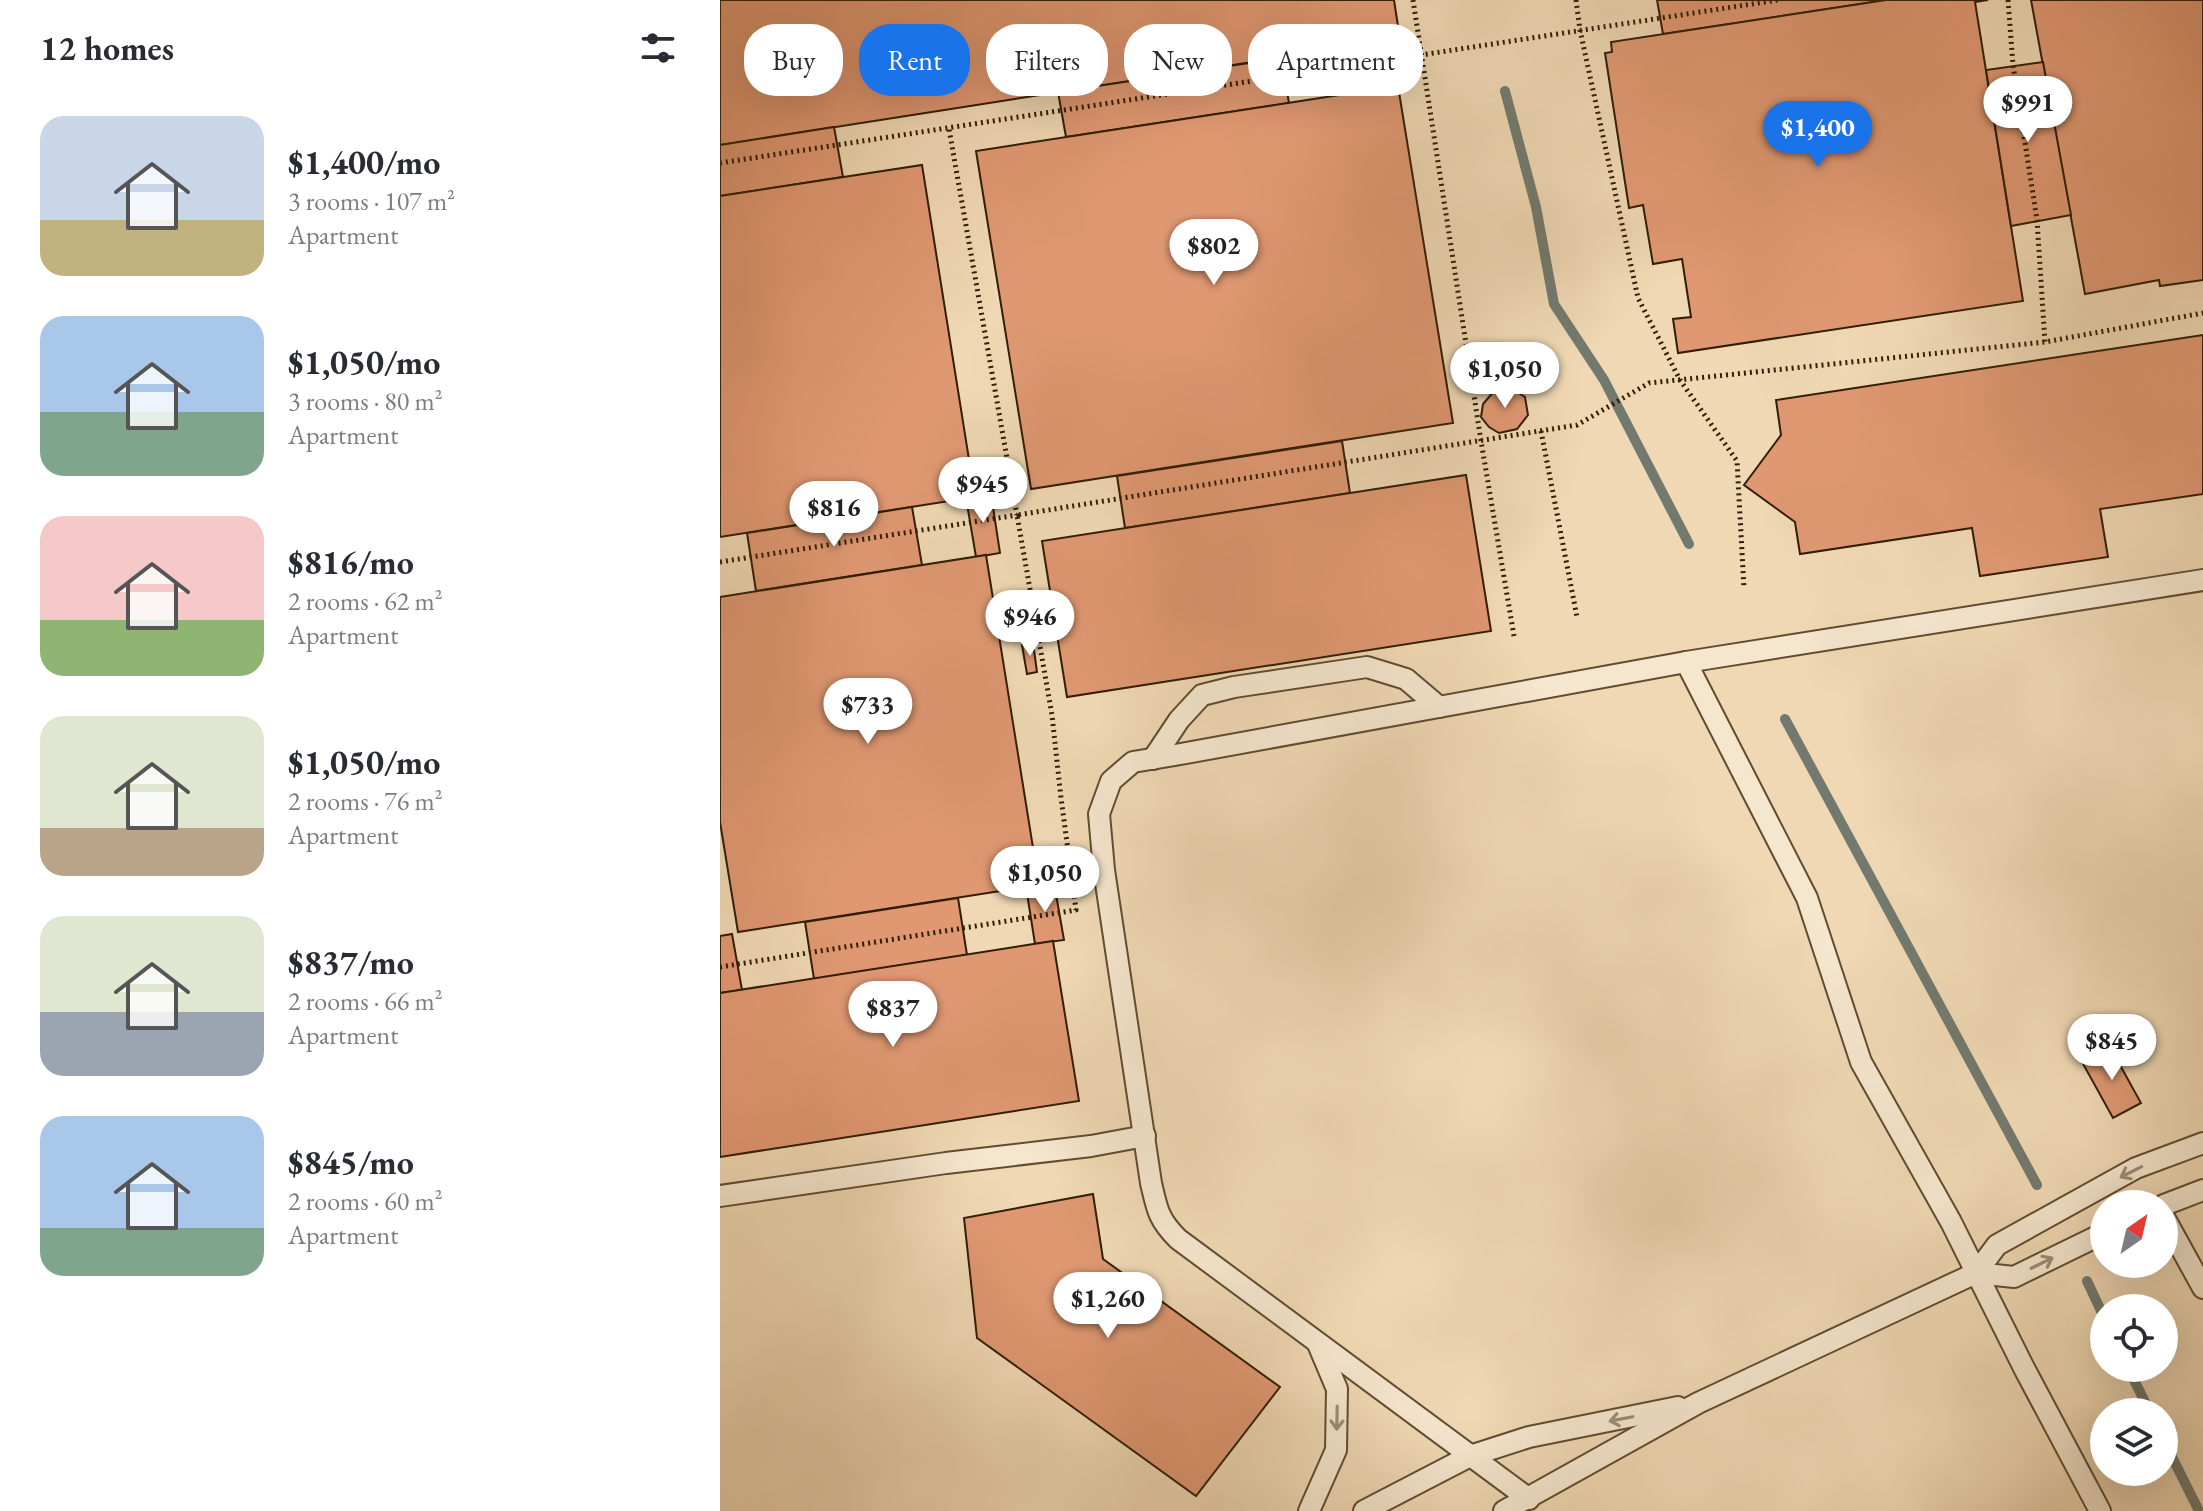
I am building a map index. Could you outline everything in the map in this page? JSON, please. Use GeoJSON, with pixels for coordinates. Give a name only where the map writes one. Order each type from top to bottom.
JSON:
{"type":"FeatureCollection","features":[{"type":"Feature","properties":{"kind":"lane"},"geometry":{"type":"LineString","coordinates":[[1529,1499],[1178,1239],[1164,1225],[1151,1183],[1104,870],[1099,814],[1111,781],[1133,762],[1686,662],[2203,580]]}},
{"type":"Feature","properties":{"kind":"lane"},"geometry":{"type":"LineString","coordinates":[[1686,662],[1807,898],[1861,1062],[1951,1222],[2100,1511]]}},
{"type":"Feature","properties":{"kind":"lane"},"geometry":{"type":"LineString","coordinates":[[1153,759],[1179,720],[1202,695],[1234,687],[1367,667],[1406,679],[1439,707]]}},
{"type":"Feature","properties":{"kind":"lane"},"geometry":{"type":"LineString","coordinates":[[720,1196],[1145,1136]]}},
{"type":"Feature","properties":{"kind":"lane"},"geometry":{"type":"LineString","coordinates":[[1504,1511],[1698,1403],[1976,1273],[1997,1245],[2136,1168],[2203,1143]]}},
{"type":"Feature","properties":{"kind":"lane"},"geometry":{"type":"LineString","coordinates":[[2178,1200],[2203,1190]]}},
{"type":"Feature","properties":{"kind":"lane"},"geometry":{"type":"LineString","coordinates":[[1976,1273],[2014,1277],[2090,1240]]}},
{"type":"Feature","properties":{"kind":"lane"},"geometry":{"type":"LineString","coordinates":[[2178,1242],[2203,1288]]}},
{"type":"Feature","properties":{"kind":"lane"},"geometry":{"type":"LineString","coordinates":[[1309,1511],[1336,1450],[1337,1389],[1318,1344]]}},
{"type":"Feature","properties":{"kind":"lane"},"geometry":{"type":"LineString","coordinates":[[1364,1511],[1470,1456],[1529,1437],[1698,1403]]}},
{"type":"Feature","properties":{"kind":"path"},"geometry":{"type":"LineString","coordinates":[[1413,0],[1417,24]]}},
{"type":"Feature","properties":{"kind":"path"},"geometry":{"type":"LineString","coordinates":[[1576,0],[1638,298],[1680,380],[1737,461],[1744,589]]}},
{"type":"Feature","properties":{"kind":"path"},"geometry":{"type":"LineString","coordinates":[[1514,636],[1481,441],[1423,55],[1778,0]]}},
{"type":"Feature","properties":{"kind":"path"},"geometry":{"type":"LineString","coordinates":[[2008,0],[2013,65],[2037,220],[2045,342]]}},
{"type":"Feature","properties":{"kind":"path"},"geometry":{"type":"LineString","coordinates":[[720,163],[1248,82]]}},
{"type":"Feature","properties":{"kind":"path"},"geometry":{"type":"LineString","coordinates":[[720,967],[1076,910],[1052,715],[949,129]]}},
{"type":"Feature","properties":{"kind":"path"},"geometry":{"type":"LineString","coordinates":[[720,562],[1577,425],[1649,383],[2045,342],[2203,313]]}},
{"type":"Feature","properties":{"kind":"path"},"geometry":{"type":"LineString","coordinates":[[1541,431],[1577,617]]}},
{"type":"Feature","properties":{"kind":"building"},"geometry":{"type":"Polygon","coordinates":[[[720,0],[1394,0],[1398,24],[1248,24],[1248,63],[1232,65],[1232,24],[1124,24],[1124,82],[1108,85],[1108,24],[986,24],[986,96],[1034,96],[720,145],[720,0]]]}},
{"type":"Feature","properties":{"kind":"building"},"geometry":{"type":"Polygon","coordinates":[[[1657,0],[1886,0],[1663,34],[1657,0]]]}},
{"type":"Feature","properties":{"kind":"building"},"geometry":{"type":"Polygon","coordinates":[[[1886,0],[1988,0],[1975,2],[2023,301],[1678,353],[1673,319],[1691,317],[1682,259],[1653,264],[1643,205],[1629,208],[1605,53],[1612,52],[1611,42],[1886,0]]]}},
{"type":"Feature","properties":{"kind":"building"},"geometry":{"type":"Polygon","coordinates":[[[2031,0],[2203,0],[2203,280],[2160,286],[2159,280],[2085,294],[2031,0]]]}},
{"type":"Feature","properties":{"kind":"building"},"geometry":{"type":"Polygon","coordinates":[[[2043,62],[2071,215],[2011,226],[1986,70],[2043,62]]]}},
{"type":"Feature","properties":{"kind":"building"},"geometry":{"type":"Polygon","coordinates":[[[1248,63],[1248,96],[1288,96],[1289,103],[1066,137],[1059,96],[1108,96],[1108,84],[1124,82],[1124,96],[1232,96],[1232,65],[1248,63]]]}},
{"type":"Feature","properties":{"kind":"building"},"geometry":{"type":"Polygon","coordinates":[[[1333,96],[1400,96],[1453,423],[1031,489],[976,151],[1333,96]]]}},
{"type":"Feature","properties":{"kind":"building"},"geometry":{"type":"Polygon","coordinates":[[[834,127],[843,177],[720,196],[720,145],[834,127]]]}},
{"type":"Feature","properties":{"kind":"building"},"geometry":{"type":"Polygon","coordinates":[[[922,165],[975,497],[720,537],[720,196],[922,165]]]}},
{"type":"Feature","properties":{"kind":"building"},"geometry":{"type":"Polygon","coordinates":[[[2203,335],[2203,494],[2100,509],[2108,557],[1980,576],[1972,528],[1800,554],[1795,522],[1744,485],[1781,435],[1776,400],[2203,335]]]}},
{"type":"Feature","properties":{"kind":"building"},"geometry":{"type":"Polygon","coordinates":[[[1511,388],[1525,397],[1528,415],[1517,429],[1499,433],[1481,417],[1483,404],[1495,390],[1511,388]]]}},
{"type":"Feature","properties":{"kind":"building"},"geometry":{"type":"Polygon","coordinates":[[[1342,441],[1350,493],[1125,528],[1117,476],[1342,441]]]}},
{"type":"Feature","properties":{"kind":"building"},"geometry":{"type":"Polygon","coordinates":[[[1466,475],[1491,631],[1067,697],[1042,541],[1466,475]]]}},
{"type":"Feature","properties":{"kind":"building"},"geometry":{"type":"Polygon","coordinates":[[[991,494],[1000,553],[976,557],[966,498],[991,494]]]}},
{"type":"Feature","properties":{"kind":"building"},"geometry":{"type":"Polygon","coordinates":[[[912,507],[922,565],[756,591],[747,533],[912,507]]]}},
{"type":"Feature","properties":{"kind":"building"},"geometry":{"type":"Polygon","coordinates":[[[986,555],[1039,885],[738,932],[720,822],[720,597],[986,555]]]}},
{"type":"Feature","properties":{"kind":"building"},"geometry":{"type":"Polygon","coordinates":[[[1033,643],[1037,672],[1027,674],[1022,645],[1033,643]]]}},
{"type":"Feature","properties":{"kind":"building"},"geometry":{"type":"Polygon","coordinates":[[[1054,883],[1064,940],[1035,944],[1026,887],[1054,883]]]}},
{"type":"Feature","properties":{"kind":"building"},"geometry":{"type":"Polygon","coordinates":[[[958,898],[967,955],[814,979],[805,922],[958,898]]]}},
{"type":"Feature","properties":{"kind":"building"},"geometry":{"type":"Polygon","coordinates":[[[732,934],[742,990],[720,993],[720,936],[732,934]]]}},
{"type":"Feature","properties":{"kind":"building"},"geometry":{"type":"Polygon","coordinates":[[[1053,941],[1079,1101],[720,1157],[720,993],[1053,941]]]}},
{"type":"Feature","properties":{"kind":"building"},"geometry":{"type":"Polygon","coordinates":[[[2110,1047],[2141,1103],[2113,1118],[2082,1062],[2110,1047]]]}},
{"type":"Feature","properties":{"kind":"building"},"geometry":{"type":"Polygon","coordinates":[[[1093,1194],[1103,1259],[1280,1387],[1196,1496],[977,1338],[964,1218],[1093,1194]]]}},
{"type":"Feature","properties":{"kind":"waterway"},"geometry":{"type":"LineString","coordinates":[[1505,91],[1536,207],[1554,304],[1604,380],[1689,544]]}},
{"type":"Feature","properties":{"kind":"waterway"},"geometry":{"type":"LineString","coordinates":[[1785,719],[2037,1185]]}},
{"type":"Feature","properties":{"kind":"waterway"},"geometry":{"type":"LineString","coordinates":[[2087,1281],[2093,1294]]}},
{"type":"Feature","properties":{"kind":"waterway"},"geometry":{"type":"LineString","coordinates":[[2135,1382],[2143,1398]]}},
{"type":"Feature","properties":{"kind":"waterway"},"geometry":{"type":"LineString","coordinates":[[2178,1469],[2199,1511]]}}]}
